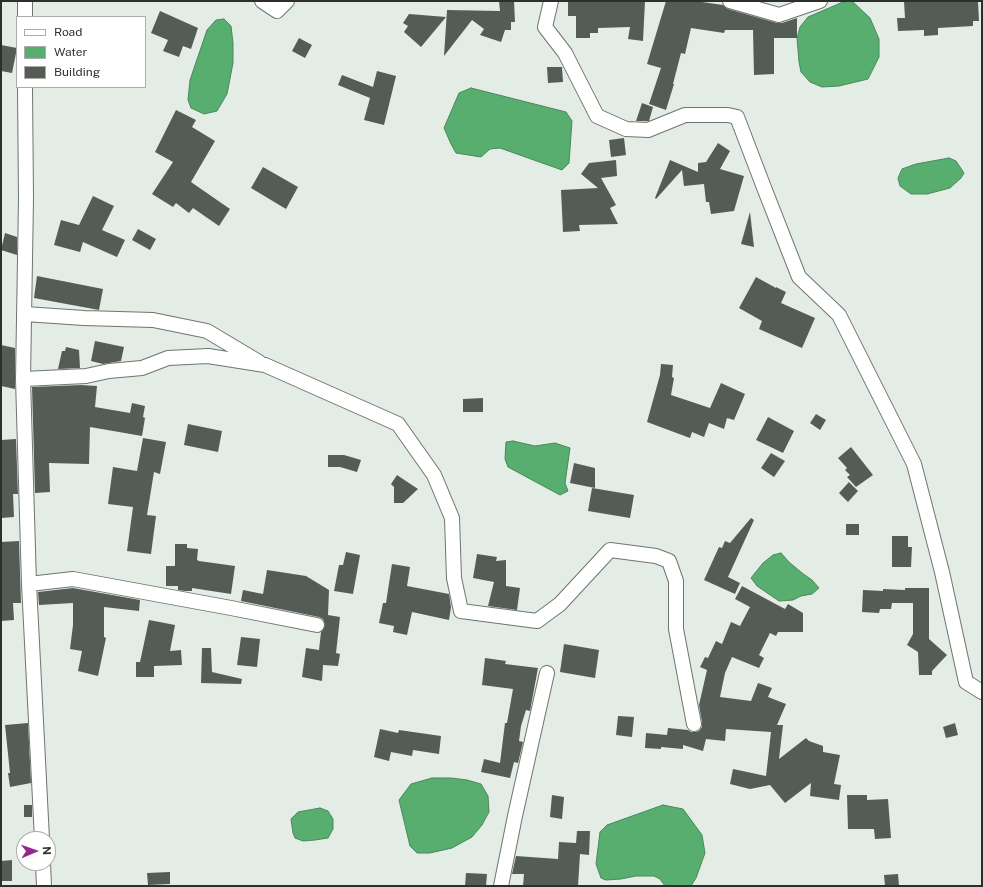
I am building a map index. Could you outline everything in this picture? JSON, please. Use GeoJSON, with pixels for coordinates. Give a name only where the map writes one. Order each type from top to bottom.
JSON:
{"type":"FeatureCollection","features":[{"type":"Feature","properties":{"kind":"street"},"geometry":{"type":"LineString","coordinates":[[25,1],[25,16]]}},
{"type":"Feature","properties":{"kind":"street"},"geometry":{"type":"LineString","coordinates":[[262,1],[277,11],[287,1]]}},
{"type":"Feature","properties":{"kind":"street"},"geometry":{"type":"LineString","coordinates":[[551,1],[545,27],[565,53],[597,116],[626,129],[648,130],[685,115],[728,115],[737,117],[800,277],[839,315],[914,464],[942,572],[966,682],[982,692]]}},
{"type":"Feature","properties":{"kind":"street"},"geometry":{"type":"LineString","coordinates":[[730,1],[779,15],[820,1]]}},
{"type":"Feature","properties":{"kind":"street"},"geometry":{"type":"LineString","coordinates":[[25,88],[26,199],[23,379],[29,584],[42,831]]}},
{"type":"Feature","properties":{"kind":"street"},"geometry":{"type":"LineString","coordinates":[[25,314],[84,318],[153,320],[207,331],[265,365],[398,424],[434,476],[452,518],[454,578],[461,611],[537,621],[560,604],[610,550],[656,556],[669,561],[676,581],[676,629],[694,724]]}},
{"type":"Feature","properties":{"kind":"street"},"geometry":{"type":"LineString","coordinates":[[23,379],[86,376],[108,371],[142,368],[168,358],[208,356],[265,365]]}},
{"type":"Feature","properties":{"kind":"street"},"geometry":{"type":"LineString","coordinates":[[29,584],[73,579],[317,625]]}},
{"type":"Feature","properties":{"kind":"street"},"geometry":{"type":"LineString","coordinates":[[502,886],[515,816],[547,673]]}},
{"type":"Feature","properties":{"kind":"street"},"geometry":{"type":"LineString","coordinates":[[43,871],[44,886]]}},
{"type":"Feature","properties":{"kind":"water"},"geometry":{"type":"Polygon","coordinates":[[[852,1],[870,18],[879,39],[879,57],[868,79],[839,86],[822,87],[810,82],[801,72],[799,62],[797,38],[800,27],[808,17],[843,2],[852,1]]]}},
{"type":"Feature","properties":{"kind":"water"},"geometry":{"type":"Polygon","coordinates":[[[224,19],[231,26],[233,43],[233,63],[227,94],[217,111],[204,114],[191,108],[188,100],[190,80],[207,30],[216,20],[224,19]]]}},
{"type":"Feature","properties":{"kind":"water"},"geometry":{"type":"Polygon","coordinates":[[[471,88],[566,112],[572,121],[569,163],[562,170],[500,148],[490,149],[481,157],[456,153],[444,128],[459,93],[471,88]]]}},
{"type":"Feature","properties":{"kind":"water"},"geometry":{"type":"Polygon","coordinates":[[[949,158],[956,161],[964,173],[961,178],[950,188],[927,194],[911,194],[900,186],[898,178],[902,169],[916,164],[949,158]]]}},
{"type":"Feature","properties":{"kind":"water"},"geometry":{"type":"Polygon","coordinates":[[[513,441],[535,446],[555,443],[570,448],[565,483],[568,491],[560,495],[508,467],[505,459],[506,442],[513,441]]]}},
{"type":"Feature","properties":{"kind":"water"},"geometry":{"type":"Polygon","coordinates":[[[781,553],[789,562],[812,580],[819,588],[812,594],[801,596],[793,600],[779,601],[757,586],[751,578],[763,563],[773,555],[781,553]]]}},
{"type":"Feature","properties":{"kind":"water"},"geometry":{"type":"Polygon","coordinates":[[[432,778],[451,778],[481,784],[488,796],[489,812],[482,825],[472,837],[452,848],[430,853],[417,853],[410,846],[399,800],[411,784],[432,778]]]}},
{"type":"Feature","properties":{"kind":"water"},"geometry":{"type":"Polygon","coordinates":[[[663,805],[683,809],[702,835],[705,853],[696,878],[691,886],[665,886],[660,879],[654,876],[636,876],[606,880],[601,878],[596,864],[600,832],[607,825],[663,805]]]}},
{"type":"Feature","properties":{"kind":"water"},"geometry":{"type":"Polygon","coordinates":[[[320,808],[328,811],[333,819],[333,829],[328,838],[303,841],[295,838],[291,819],[298,812],[320,808]]]}},
{"type":"Feature","properties":{"kind":"building"},"geometry":{"type":"Polygon","coordinates":[[[499,1],[514,1],[515,22],[511,22],[511,30],[505,30],[501,42],[480,35],[484,29],[472,20],[444,56],[447,10],[500,11],[499,1]]]}},
{"type":"Feature","properties":{"kind":"building"},"geometry":{"type":"Polygon","coordinates":[[[568,1],[645,1],[643,41],[628,39],[630,27],[598,28],[598,33],[590,33],[590,38],[576,38],[576,16],[568,16],[568,1]]]}},
{"type":"Feature","properties":{"kind":"building"},"geometry":{"type":"Polygon","coordinates":[[[666,1],[695,1],[723,5],[728,9],[777,23],[782,23],[797,18],[797,38],[774,38],[774,74],[754,75],[753,30],[725,30],[724,33],[691,28],[685,54],[681,53],[666,110],[649,104],[661,68],[647,64],[666,1]]]}},
{"type":"Feature","properties":{"kind":"building"},"geometry":{"type":"Polygon","coordinates":[[[904,1],[978,1],[979,21],[973,21],[973,26],[938,28],[938,35],[924,36],[924,30],[898,31],[897,18],[905,18],[904,1]]]}},
{"type":"Feature","properties":{"kind":"building"},"geometry":{"type":"Polygon","coordinates":[[[160,11],[198,28],[191,49],[183,46],[179,57],[163,51],[168,40],[151,33],[160,11]]]}},
{"type":"Feature","properties":{"kind":"building"},"geometry":{"type":"Polygon","coordinates":[[[409,14],[446,17],[421,47],[404,32],[408,26],[403,23],[409,14]]]}},
{"type":"Feature","properties":{"kind":"building"},"geometry":{"type":"Polygon","coordinates":[[[299,38],[312,45],[305,58],[292,51],[299,38]]]}},
{"type":"Feature","properties":{"kind":"building"},"geometry":{"type":"Polygon","coordinates":[[[1,45],[16,48],[12,73],[1,71],[1,45]]]}},
{"type":"Feature","properties":{"kind":"building"},"geometry":{"type":"Polygon","coordinates":[[[547,67],[562,67],[563,82],[548,83],[547,67]]]}},
{"type":"Feature","properties":{"kind":"building"},"geometry":{"type":"Polygon","coordinates":[[[377,71],[396,76],[384,125],[364,120],[370,98],[338,85],[342,75],[373,87],[377,71]]]}},
{"type":"Feature","properties":{"kind":"building"},"geometry":{"type":"Polygon","coordinates":[[[642,103],[653,107],[649,121],[636,121],[642,103]]]}},
{"type":"Feature","properties":{"kind":"building"},"geometry":{"type":"Polygon","coordinates":[[[176,110],[196,120],[192,127],[215,141],[191,182],[230,209],[219,226],[193,208],[189,213],[176,203],[173,207],[152,194],[173,162],[155,152],[176,110]]]}},
{"type":"Feature","properties":{"kind":"building"},"geometry":{"type":"Polygon","coordinates":[[[624,138],[626,155],[611,157],[609,140],[624,138]]]}},
{"type":"Feature","properties":{"kind":"building"},"geometry":{"type":"Polygon","coordinates":[[[718,143],[730,151],[720,169],[744,176],[734,211],[711,214],[709,202],[706,202],[704,184],[684,186],[682,170],[656,199],[655,198],[670,160],[698,172],[698,163],[706,162],[718,143]]]}},
{"type":"Feature","properties":{"kind":"building"},"geometry":{"type":"Polygon","coordinates":[[[616,160],[617,176],[601,178],[616,205],[610,208],[618,224],[579,225],[580,231],[563,232],[561,190],[598,188],[581,174],[589,163],[616,160]]]}},
{"type":"Feature","properties":{"kind":"building"},"geometry":{"type":"Polygon","coordinates":[[[263,167],[298,187],[286,209],[251,188],[263,167]]]}},
{"type":"Feature","properties":{"kind":"building"},"geometry":{"type":"Polygon","coordinates":[[[93,196],[114,206],[102,230],[125,240],[117,257],[83,242],[80,252],[54,245],[61,220],[79,225],[93,196]]]}},
{"type":"Feature","properties":{"kind":"building"},"geometry":{"type":"Polygon","coordinates":[[[750,212],[754,247],[741,244],[750,212]]]}},
{"type":"Feature","properties":{"kind":"building"},"geometry":{"type":"Polygon","coordinates":[[[138,229],[156,239],[150,250],[132,240],[138,229]]]}},
{"type":"Feature","properties":{"kind":"building"},"geometry":{"type":"Polygon","coordinates":[[[5,233],[17,237],[17,255],[1,250],[5,233]]]}},
{"type":"Feature","properties":{"kind":"building"},"geometry":{"type":"Polygon","coordinates":[[[37,276],[103,289],[99,310],[34,298],[37,276]]]}},
{"type":"Feature","properties":{"kind":"building"},"geometry":{"type":"Polygon","coordinates":[[[756,277],[786,292],[781,303],[815,318],[802,348],[759,329],[762,321],[739,308],[756,277]]]}},
{"type":"Feature","properties":{"kind":"building"},"geometry":{"type":"Polygon","coordinates":[[[95,341],[124,347],[121,361],[103,364],[91,361],[95,341]]]}},
{"type":"Feature","properties":{"kind":"building"},"geometry":{"type":"Polygon","coordinates":[[[1,345],[15,348],[15,389],[1,386],[1,345]]]}},
{"type":"Feature","properties":{"kind":"building"},"geometry":{"type":"Polygon","coordinates":[[[66,347],[79,350],[80,368],[58,369],[62,351],[65,351],[66,347]]]}},
{"type":"Feature","properties":{"kind":"building"},"geometry":{"type":"Polygon","coordinates":[[[661,364],[673,365],[672,377],[674,378],[671,395],[710,408],[721,383],[745,394],[734,420],[727,418],[724,429],[709,423],[704,437],[692,432],[690,438],[647,422],[660,375],[661,364]]]}},
{"type":"Feature","properties":{"kind":"building"},"geometry":{"type":"Polygon","coordinates":[[[81,385],[97,386],[95,407],[130,413],[132,403],[145,406],[142,436],[90,427],[89,464],[49,463],[50,492],[35,493],[32,387],[81,385]]]}},
{"type":"Feature","properties":{"kind":"building"},"geometry":{"type":"Polygon","coordinates":[[[483,398],[483,412],[463,412],[463,399],[483,398]]]}},
{"type":"Feature","properties":{"kind":"building"},"geometry":{"type":"Polygon","coordinates":[[[816,414],[826,420],[820,430],[810,423],[816,414]]]}},
{"type":"Feature","properties":{"kind":"building"},"geometry":{"type":"Polygon","coordinates":[[[768,417],[794,431],[783,453],[756,440],[768,417]]]}},
{"type":"Feature","properties":{"kind":"building"},"geometry":{"type":"Polygon","coordinates":[[[188,424],[222,431],[218,452],[184,445],[188,424]]]}},
{"type":"Feature","properties":{"kind":"building"},"geometry":{"type":"Polygon","coordinates":[[[143,438],[166,442],[160,474],[154,472],[147,515],[156,516],[151,554],[127,551],[133,507],[108,504],[113,467],[137,471],[143,438]]]}},
{"type":"Feature","properties":{"kind":"building"},"geometry":{"type":"Polygon","coordinates":[[[16,439],[18,494],[13,494],[14,517],[1,518],[1,440],[16,439]]]}},
{"type":"Feature","properties":{"kind":"building"},"geometry":{"type":"Polygon","coordinates":[[[851,447],[873,475],[856,487],[847,477],[850,475],[845,470],[847,468],[838,458],[851,447]]]}},
{"type":"Feature","properties":{"kind":"building"},"geometry":{"type":"Polygon","coordinates":[[[771,453],[785,461],[774,477],[761,468],[771,453]]]}},
{"type":"Feature","properties":{"kind":"building"},"geometry":{"type":"Polygon","coordinates":[[[328,455],[344,455],[361,460],[357,472],[340,467],[328,467],[328,455]]]}},
{"type":"Feature","properties":{"kind":"building"},"geometry":{"type":"Polygon","coordinates":[[[574,463],[595,468],[595,488],[570,483],[574,463]]]}},
{"type":"Feature","properties":{"kind":"building"},"geometry":{"type":"Polygon","coordinates":[[[397,475],[418,489],[403,503],[394,503],[394,487],[391,484],[397,475]]]}},
{"type":"Feature","properties":{"kind":"building"},"geometry":{"type":"Polygon","coordinates":[[[849,482],[858,491],[848,502],[839,493],[849,482]]]}},
{"type":"Feature","properties":{"kind":"building"},"geometry":{"type":"Polygon","coordinates":[[[592,488],[634,495],[630,518],[588,511],[592,488]]]}},
{"type":"Feature","properties":{"kind":"building"},"geometry":{"type":"Polygon","coordinates":[[[751,518],[754,520],[728,577],[740,583],[735,594],[704,580],[719,547],[722,548],[725,541],[730,543],[751,518]]]}},
{"type":"Feature","properties":{"kind":"building"},"geometry":{"type":"Polygon","coordinates":[[[846,524],[859,524],[859,535],[846,535],[846,524]]]}},
{"type":"Feature","properties":{"kind":"building"},"geometry":{"type":"Polygon","coordinates":[[[892,536],[908,536],[908,547],[912,547],[911,567],[892,567],[892,536]]]}},
{"type":"Feature","properties":{"kind":"building"},"geometry":{"type":"Polygon","coordinates":[[[19,541],[21,603],[13,603],[14,620],[1,621],[1,542],[19,541]]]}},
{"type":"Feature","properties":{"kind":"building"},"geometry":{"type":"Polygon","coordinates":[[[175,544],[187,544],[187,548],[198,549],[197,560],[199,561],[235,566],[231,594],[192,588],[192,591],[185,591],[178,590],[178,586],[166,586],[166,566],[175,566],[175,544]]]}},
{"type":"Feature","properties":{"kind":"building"},"geometry":{"type":"Polygon","coordinates":[[[346,552],[360,555],[353,594],[334,591],[339,565],[343,565],[346,552]]]}},
{"type":"Feature","properties":{"kind":"building"},"geometry":{"type":"Polygon","coordinates":[[[477,554],[497,557],[496,561],[506,560],[506,586],[520,588],[517,610],[488,606],[494,582],[473,578],[477,554]]]}},
{"type":"Feature","properties":{"kind":"building"},"geometry":{"type":"Polygon","coordinates":[[[392,564],[410,567],[407,586],[449,594],[451,607],[449,620],[412,612],[407,635],[393,632],[394,626],[379,623],[383,603],[386,603],[392,564]]]}},
{"type":"Feature","properties":{"kind":"building"},"geometry":{"type":"Polygon","coordinates":[[[267,570],[306,576],[329,590],[328,615],[340,617],[336,653],[340,654],[338,666],[323,665],[322,681],[302,677],[306,648],[319,650],[321,632],[325,626],[323,619],[241,601],[243,590],[263,594],[267,570]]]}},
{"type":"Feature","properties":{"kind":"building"},"geometry":{"type":"Polygon","coordinates":[[[742,586],[785,609],[788,604],[803,613],[803,632],[778,632],[776,636],[770,633],[759,655],[764,658],[759,668],[732,657],[725,673],[720,697],[751,701],[758,683],[772,688],[768,697],[786,704],[777,725],[783,725],[779,759],[806,738],[809,741],[823,746],[823,752],[840,755],[834,784],[841,785],[839,800],[810,796],[811,783],[785,803],[770,785],[750,789],[730,784],[733,769],[766,776],[771,732],[726,729],[725,741],[706,739],[703,751],[683,745],[683,749],[661,747],[661,749],[645,748],[646,733],[667,735],[668,728],[695,732],[699,731],[702,727],[699,705],[707,670],[700,667],[705,657],[708,658],[716,641],[722,644],[731,622],[740,626],[750,607],[735,599],[742,586]]]}},
{"type":"Feature","properties":{"kind":"building"},"geometry":{"type":"Polygon","coordinates":[[[73,588],[140,600],[139,611],[104,607],[104,637],[106,638],[98,676],[78,671],[82,651],[70,649],[73,625],[73,603],[39,605],[38,592],[73,588]]]}},
{"type":"Feature","properties":{"kind":"building"},"geometry":{"type":"Polygon","coordinates":[[[905,588],[929,588],[929,639],[947,655],[932,671],[932,675],[919,675],[918,652],[907,645],[913,634],[913,603],[892,603],[891,609],[880,609],[879,613],[862,612],[863,590],[905,590],[905,588]]]}},
{"type":"Feature","properties":{"kind":"building"},"geometry":{"type":"Polygon","coordinates":[[[149,620],[175,625],[170,651],[181,650],[182,665],[154,666],[154,677],[136,677],[136,662],[140,662],[149,620]]]}},
{"type":"Feature","properties":{"kind":"building"},"geometry":{"type":"Polygon","coordinates":[[[241,637],[260,639],[257,667],[237,665],[241,637]]]}},
{"type":"Feature","properties":{"kind":"building"},"geometry":{"type":"Polygon","coordinates":[[[564,644],[599,650],[595,678],[560,672],[564,644]]]}},
{"type":"Feature","properties":{"kind":"building"},"geometry":{"type":"Polygon","coordinates":[[[202,648],[211,648],[212,672],[242,679],[241,684],[201,683],[202,648]]]}},
{"type":"Feature","properties":{"kind":"building"},"geometry":{"type":"Polygon","coordinates":[[[485,658],[506,661],[505,664],[538,668],[530,711],[526,710],[521,726],[519,741],[523,742],[518,763],[514,762],[510,778],[481,772],[484,759],[500,763],[505,723],[507,723],[513,689],[482,685],[485,658]]]}},
{"type":"Feature","properties":{"kind":"building"},"geometry":{"type":"Polygon","coordinates":[[[618,716],[634,717],[632,737],[616,735],[618,716]]]}},
{"type":"Feature","properties":{"kind":"building"},"geometry":{"type":"Polygon","coordinates":[[[28,723],[31,783],[10,787],[5,725],[28,723]]]}},
{"type":"Feature","properties":{"kind":"building"},"geometry":{"type":"Polygon","coordinates":[[[955,723],[958,735],[946,738],[943,727],[955,723]]]}},
{"type":"Feature","properties":{"kind":"building"},"geometry":{"type":"Polygon","coordinates":[[[380,729],[398,733],[399,730],[441,736],[439,754],[413,750],[412,756],[391,752],[389,761],[374,757],[380,729]]]}},
{"type":"Feature","properties":{"kind":"building"},"geometry":{"type":"Polygon","coordinates":[[[552,795],[564,797],[562,819],[550,817],[552,795]]]}},
{"type":"Feature","properties":{"kind":"building"},"geometry":{"type":"Polygon","coordinates":[[[847,795],[867,795],[867,800],[888,799],[891,838],[875,839],[874,829],[848,829],[847,795]]]}},
{"type":"Feature","properties":{"kind":"building"},"geometry":{"type":"Polygon","coordinates":[[[24,805],[32,805],[32,817],[24,817],[24,805]]]}},
{"type":"Feature","properties":{"kind":"building"},"geometry":{"type":"Polygon","coordinates":[[[577,831],[590,831],[589,855],[580,854],[578,886],[523,886],[524,874],[512,874],[516,856],[558,859],[559,842],[576,843],[577,831]]]}},
{"type":"Feature","properties":{"kind":"building"},"geometry":{"type":"Polygon","coordinates":[[[12,860],[12,881],[1,881],[1,861],[12,860]]]}},
{"type":"Feature","properties":{"kind":"building"},"geometry":{"type":"Polygon","coordinates":[[[170,872],[170,884],[148,885],[147,873],[170,872]]]}},
{"type":"Feature","properties":{"kind":"building"},"geometry":{"type":"Polygon","coordinates":[[[466,873],[487,874],[486,886],[465,886],[466,873]]]}},
{"type":"Feature","properties":{"kind":"building"},"geometry":{"type":"Polygon","coordinates":[[[898,874],[899,886],[885,886],[884,875],[898,874]]]}}]}
